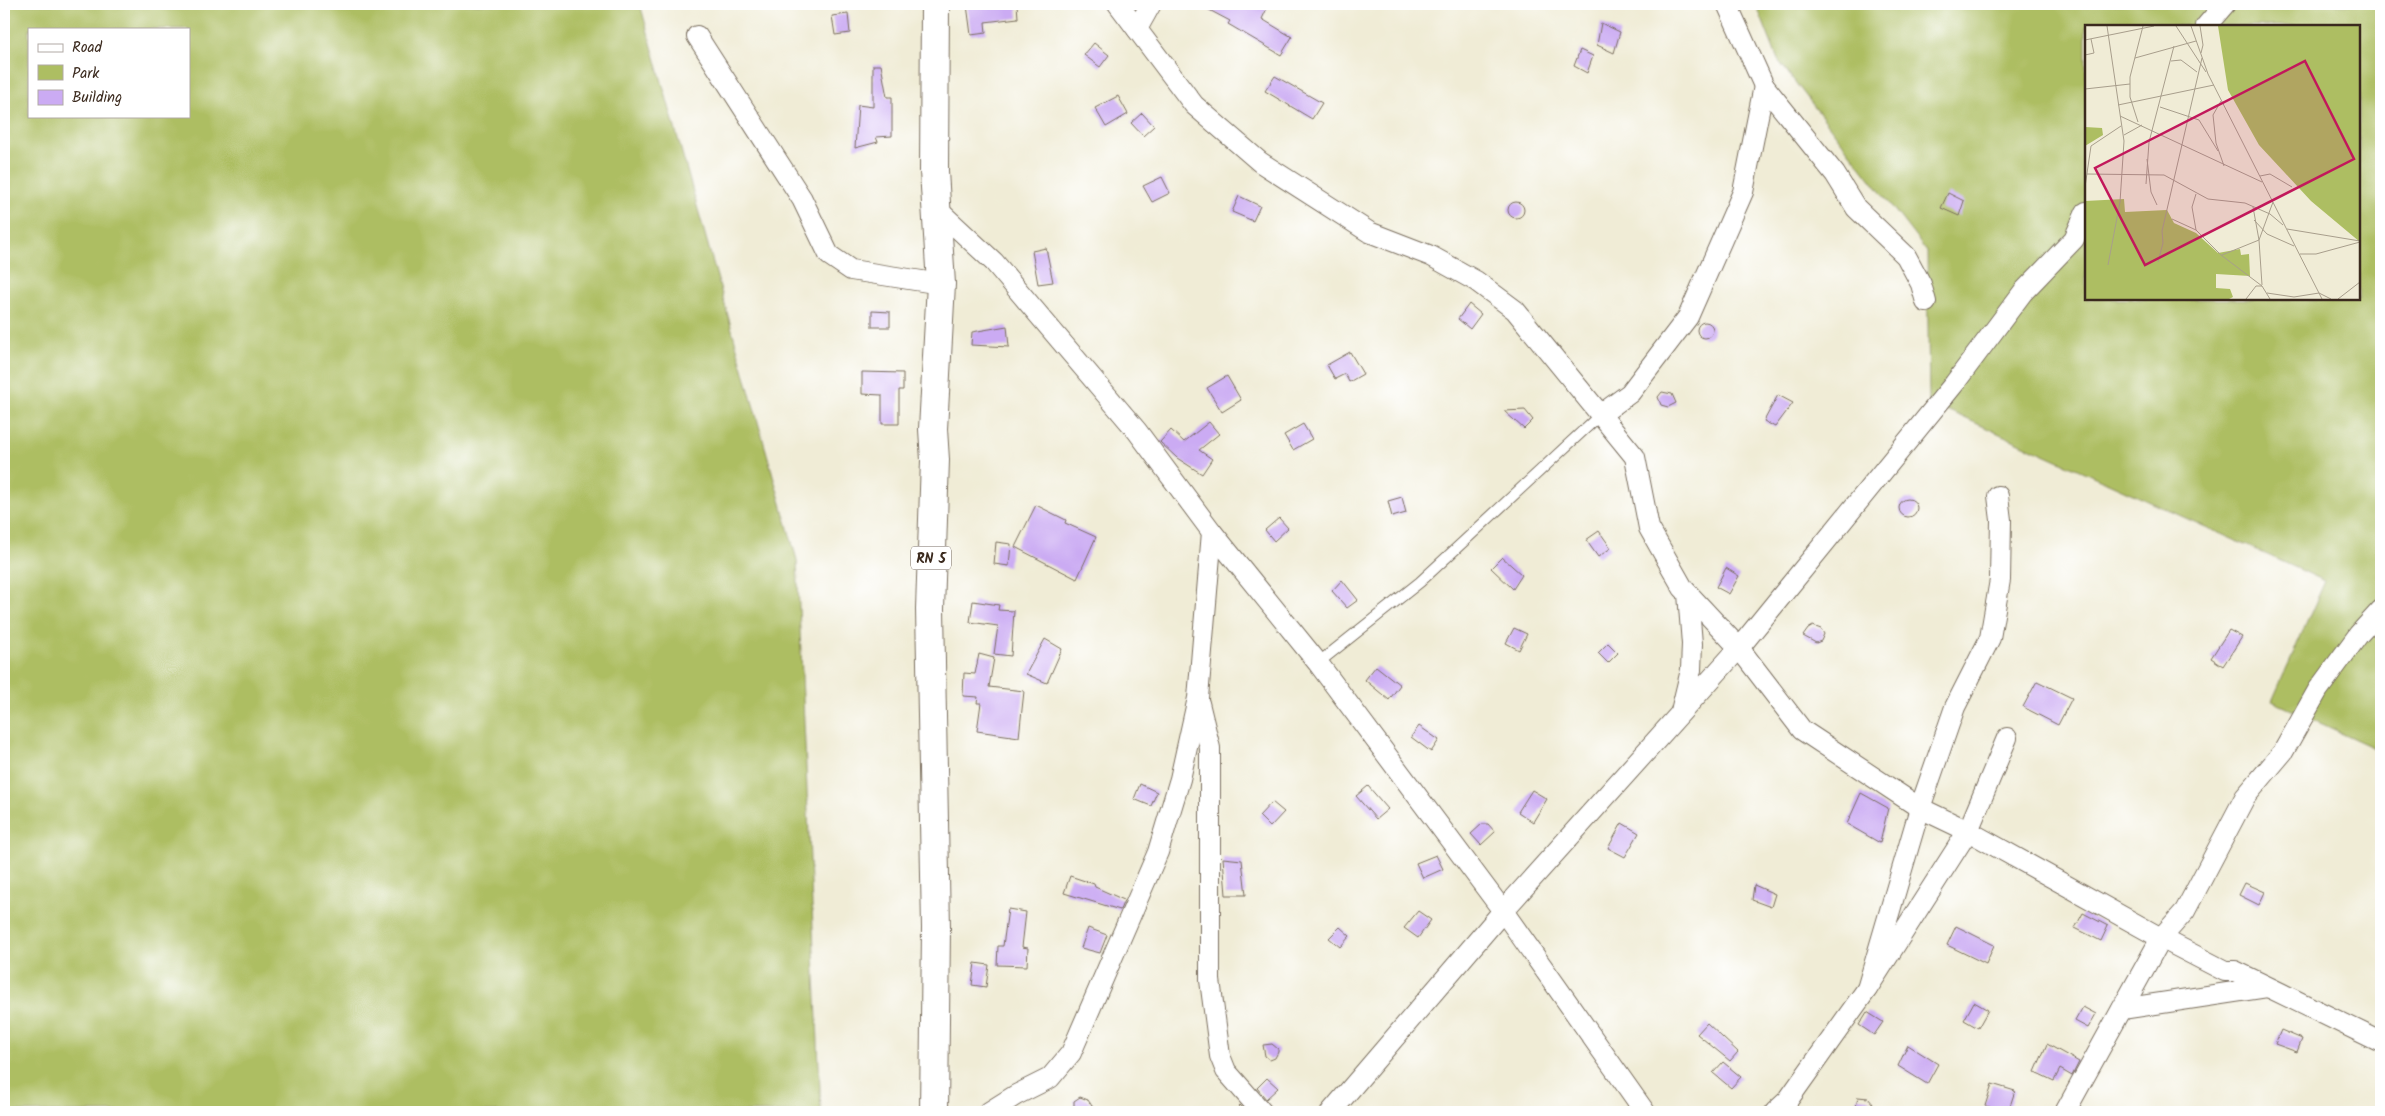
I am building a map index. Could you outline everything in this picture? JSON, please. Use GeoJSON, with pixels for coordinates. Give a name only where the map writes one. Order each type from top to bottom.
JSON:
{"type":"FeatureCollection","features":[{"type":"Feature","properties":{"kind":"main road","name":"RN 5"},"geometry":{"type":"LineString","coordinates":[[934,1112],[936,928],[930,608],[935,460],[933,429],[941,284],[934,171],[935,4]]}},
{"type":"Feature","properties":{"kind":"street"},"geometry":{"type":"LineString","coordinates":[[1118,4],[1194,105],[1260,162],[1369,232],[1431,256],[1476,281],[1515,310],[1635,457],[1649,528],[1683,588],[1739,648],[1802,730],[1920,808],[1968,831],[2161,938],[2226,971],[2235,971],[2381,1042]]}},
{"type":"Feature","properties":{"kind":"street"},"geometry":{"type":"LineString","coordinates":[[1136,29],[1151,4]]}},
{"type":"Feature","properties":{"kind":"street"},"geometry":{"type":"LineString","coordinates":[[1727,4],[1764,86],[1835,174],[1856,208],[1906,256],[1921,284],[1926,302]]}},
{"type":"Feature","properties":{"kind":"street"},"geometry":{"type":"LineString","coordinates":[[2207,25],[2225,4]]}},
{"type":"Feature","properties":{"kind":"street"},"geometry":{"type":"LineString","coordinates":[[697,36],[802,199],[829,256],[852,270],[941,284]]}},
{"type":"Feature","properties":{"kind":"street"},"geometry":{"type":"LineString","coordinates":[[1600,415],[1630,393],[1688,317],[1743,192],[1764,86]]}},
{"type":"Feature","properties":{"kind":"street"},"geometry":{"type":"LineString","coordinates":[[937,208],[994,262],[1137,431],[1212,532],[1318,663],[1502,910],[1646,1112]]}},
{"type":"Feature","properties":{"kind":"street"},"geometry":{"type":"LineString","coordinates":[[1331,1112],[1502,910],[1739,648],[1954,384],[2024,292],[2074,239],[2085,214]]}},
{"type":"Feature","properties":{"kind":"street"},"geometry":{"type":"LineString","coordinates":[[1867,988],[1920,808],[1955,707],[1990,638],[2000,580],[2001,520],[1998,496]]}},
{"type":"Feature","properties":{"kind":"street"},"geometry":{"type":"LineString","coordinates":[[990,1112],[1016,1095],[1050,1078],[1071,1053],[1158,852],[1180,779],[1198,698],[1212,532]]}},
{"type":"Feature","properties":{"kind":"street"},"geometry":{"type":"LineString","coordinates":[[1681,713],[1691,670],[1692,644],[1688,594]]}},
{"type":"Feature","properties":{"kind":"street"},"geometry":{"type":"LineString","coordinates":[[2065,1112],[2161,938],[2185,911],[2245,797],[2283,752],[2318,690],[2359,634],[2381,610]]}},
{"type":"Feature","properties":{"kind":"street"},"geometry":{"type":"LineString","coordinates":[[1198,698],[1210,748],[1210,980],[1220,1056],[1226,1071],[1262,1112]]}},
{"type":"Feature","properties":{"kind":"street"},"geometry":{"type":"LineString","coordinates":[[1775,1112],[1788,1100],[1867,988],[1968,831],[2007,738]]}},
{"type":"Feature","properties":{"kind":"street"},"geometry":{"type":"LineString","coordinates":[[2122,1009],[2267,987]]}},
{"type":"Feature","properties":{"kind":"lane"},"geometry":{"type":"LineString","coordinates":[[1318,663],[1420,582],[1600,415]]}},
{"type":"Feature","properties":{"kind":"green space"},"geometry":{"type":"Polygon","coordinates":[[[4,4],[640,4],[797,560],[821,1112],[4,1112],[4,4]]]}},
{"type":"Feature","properties":{"kind":"green space"},"geometry":{"type":"Polygon","coordinates":[[[1756,4],[2381,4],[2381,751],[2272,701],[2325,581],[1929,402],[1927,252],[1778,60],[1756,4]]]}},
{"type":"Feature","properties":{"kind":"building"},"geometry":{"type":"Polygon","coordinates":[[[1017,4],[1018,18],[985,22],[986,33],[971,35],[967,5],[1017,4]]]}},
{"type":"Feature","properties":{"kind":"building"},"geometry":{"type":"Polygon","coordinates":[[[1198,4],[1269,4],[1262,19],[1292,37],[1281,55],[1228,24],[1230,21],[1198,4]]]}},
{"type":"Feature","properties":{"kind":"building"},"geometry":{"type":"Polygon","coordinates":[[[848,14],[850,33],[835,35],[832,16],[848,14]]]}},
{"type":"Feature","properties":{"kind":"building"},"geometry":{"type":"Polygon","coordinates":[[[1601,23],[1620,32],[1614,53],[1597,45],[1601,23]]]}},
{"type":"Feature","properties":{"kind":"building"},"geometry":{"type":"Polygon","coordinates":[[[1094,43],[1109,55],[1100,67],[1084,55],[1094,43]]]}},
{"type":"Feature","properties":{"kind":"building"},"geometry":{"type":"Polygon","coordinates":[[[1580,50],[1593,56],[1587,73],[1574,66],[1580,50]]]}},
{"type":"Feature","properties":{"kind":"building"},"geometry":{"type":"Polygon","coordinates":[[[873,65],[881,65],[887,97],[892,97],[892,136],[876,137],[878,142],[855,148],[858,105],[873,107],[873,65]]]}},
{"type":"Feature","properties":{"kind":"building"},"geometry":{"type":"Polygon","coordinates":[[[1275,76],[1322,103],[1312,119],[1265,91],[1275,76]]]}},
{"type":"Feature","properties":{"kind":"building"},"geometry":{"type":"Polygon","coordinates":[[[1118,96],[1128,114],[1106,127],[1095,108],[1118,96]]]}},
{"type":"Feature","properties":{"kind":"building"},"geometry":{"type":"Polygon","coordinates":[[[1142,113],[1154,126],[1143,136],[1131,123],[1142,113]]]}},
{"type":"Feature","properties":{"kind":"building"},"geometry":{"type":"Polygon","coordinates":[[[1162,177],[1170,193],[1152,202],[1143,186],[1162,177]]]}},
{"type":"Feature","properties":{"kind":"building"},"geometry":{"type":"Polygon","coordinates":[[[1948,193],[1964,201],[1959,216],[1941,208],[1948,193]]]}},
{"type":"Feature","properties":{"kind":"building"},"geometry":{"type":"Polygon","coordinates":[[[1239,196],[1260,206],[1253,221],[1232,212],[1239,196]]]}},
{"type":"Feature","properties":{"kind":"building"},"geometry":{"type":"Polygon","coordinates":[[[1516,202],[1524,210],[1516,218],[1508,210],[1516,202]]]}},
{"type":"Feature","properties":{"kind":"building"},"geometry":{"type":"Polygon","coordinates":[[[1046,248],[1053,282],[1038,284],[1032,251],[1046,248]]]}},
{"type":"Feature","properties":{"kind":"building"},"geometry":{"type":"Polygon","coordinates":[[[1469,304],[1481,314],[1470,329],[1458,319],[1469,304]]]}},
{"type":"Feature","properties":{"kind":"building"},"geometry":{"type":"Polygon","coordinates":[[[872,311],[890,312],[890,327],[872,327],[872,311]]]}},
{"type":"Feature","properties":{"kind":"building"},"geometry":{"type":"Polygon","coordinates":[[[1702,322],[1708,322],[1713,327],[1711,336],[1702,338],[1697,333],[1697,327],[1702,322]]]}},
{"type":"Feature","properties":{"kind":"building"},"geometry":{"type":"Polygon","coordinates":[[[1007,326],[1009,347],[971,345],[972,332],[1007,326]]]}},
{"type":"Feature","properties":{"kind":"building"},"geometry":{"type":"Polygon","coordinates":[[[1350,352],[1363,374],[1349,382],[1345,374],[1335,379],[1327,365],[1350,352]]]}},
{"type":"Feature","properties":{"kind":"building"},"geometry":{"type":"Polygon","coordinates":[[[862,372],[903,373],[903,390],[899,390],[899,424],[882,424],[882,395],[862,394],[862,372]]]}},
{"type":"Feature","properties":{"kind":"building"},"geometry":{"type":"Polygon","coordinates":[[[1227,376],[1241,400],[1222,412],[1207,388],[1227,376]]]}},
{"type":"Feature","properties":{"kind":"building"},"geometry":{"type":"Polygon","coordinates":[[[1662,392],[1672,394],[1676,403],[1668,407],[1661,405],[1658,397],[1662,392]]]}},
{"type":"Feature","properties":{"kind":"building"},"geometry":{"type":"Polygon","coordinates":[[[1778,395],[1793,403],[1775,427],[1764,421],[1778,395]]]}},
{"type":"Feature","properties":{"kind":"building"},"geometry":{"type":"Polygon","coordinates":[[[1525,410],[1533,420],[1524,429],[1504,411],[1525,410]]]}},
{"type":"Feature","properties":{"kind":"building"},"geometry":{"type":"Polygon","coordinates":[[[1209,422],[1219,434],[1199,450],[1212,459],[1202,474],[1177,458],[1160,442],[1171,430],[1184,442],[1209,422]]]}},
{"type":"Feature","properties":{"kind":"building"},"geometry":{"type":"Polygon","coordinates":[[[1303,424],[1312,439],[1293,450],[1284,435],[1303,424]]]}},
{"type":"Feature","properties":{"kind":"building"},"geometry":{"type":"Polygon","coordinates":[[[1402,497],[1406,513],[1392,517],[1388,501],[1402,497]]]}},
{"type":"Feature","properties":{"kind":"building"},"geometry":{"type":"Polygon","coordinates":[[[1908,499],[1914,502],[1917,508],[1914,514],[1908,517],[1902,514],[1899,508],[1902,502],[1908,499]]]}},
{"type":"Feature","properties":{"kind":"building"},"geometry":{"type":"Polygon","coordinates":[[[1036,505],[1066,520],[1065,523],[1096,537],[1077,579],[1015,547],[1036,505]]]}},
{"type":"Feature","properties":{"kind":"building"},"geometry":{"type":"Polygon","coordinates":[[[1279,518],[1288,528],[1274,541],[1265,530],[1279,518]]]}},
{"type":"Feature","properties":{"kind":"building"},"geometry":{"type":"Polygon","coordinates":[[[1599,531],[1611,548],[1598,557],[1586,540],[1599,531]]]}},
{"type":"Feature","properties":{"kind":"building"},"geometry":{"type":"Polygon","coordinates":[[[996,542],[1011,544],[1009,566],[994,564],[996,542]]]}},
{"type":"Feature","properties":{"kind":"building"},"geometry":{"type":"Polygon","coordinates":[[[1502,557],[1522,575],[1513,589],[1491,568],[1502,557]]]}},
{"type":"Feature","properties":{"kind":"building"},"geometry":{"type":"Polygon","coordinates":[[[1726,568],[1739,576],[1729,594],[1716,587],[1726,568]]]}},
{"type":"Feature","properties":{"kind":"building"},"geometry":{"type":"Polygon","coordinates":[[[1342,580],[1358,600],[1347,608],[1332,591],[1342,580]]]}},
{"type":"Feature","properties":{"kind":"building"},"geometry":{"type":"Polygon","coordinates":[[[973,601],[999,605],[998,610],[1014,611],[1011,656],[994,654],[998,626],[970,622],[973,601]]]}},
{"type":"Feature","properties":{"kind":"building"},"geometry":{"type":"Polygon","coordinates":[[[1813,626],[1821,629],[1824,634],[1821,641],[1816,643],[1803,636],[1813,626]]]}},
{"type":"Feature","properties":{"kind":"building"},"geometry":{"type":"Polygon","coordinates":[[[1514,628],[1527,634],[1519,650],[1506,643],[1514,628]]]}},
{"type":"Feature","properties":{"kind":"building"},"geometry":{"type":"Polygon","coordinates":[[[2229,630],[2242,637],[2223,666],[2211,658],[2229,630]]]}},
{"type":"Feature","properties":{"kind":"building"},"geometry":{"type":"Polygon","coordinates":[[[1045,639],[1062,649],[1047,683],[1026,674],[1045,639]]]}},
{"type":"Feature","properties":{"kind":"building"},"geometry":{"type":"Polygon","coordinates":[[[1608,643],[1618,653],[1608,663],[1598,653],[1608,643]]]}},
{"type":"Feature","properties":{"kind":"building"},"geometry":{"type":"Polygon","coordinates":[[[979,654],[994,658],[989,687],[1024,691],[1019,737],[977,731],[981,703],[977,703],[978,697],[963,696],[964,673],[975,674],[979,654]]]}},
{"type":"Feature","properties":{"kind":"building"},"geometry":{"type":"Polygon","coordinates":[[[1376,666],[1400,685],[1389,700],[1365,680],[1376,666]]]}},
{"type":"Feature","properties":{"kind":"building"},"geometry":{"type":"Polygon","coordinates":[[[2037,681],[2072,698],[2058,725],[2023,707],[2037,681]]]}},
{"type":"Feature","properties":{"kind":"building"},"geometry":{"type":"Polygon","coordinates":[[[1419,726],[1439,740],[1431,752],[1411,737],[1419,726]]]}},
{"type":"Feature","properties":{"kind":"building"},"geometry":{"type":"Polygon","coordinates":[[[1140,784],[1157,792],[1151,806],[1134,799],[1140,784]]]}},
{"type":"Feature","properties":{"kind":"building"},"geometry":{"type":"Polygon","coordinates":[[[1368,786],[1388,809],[1376,819],[1356,796],[1368,786]]]}},
{"type":"Feature","properties":{"kind":"building"},"geometry":{"type":"Polygon","coordinates":[[[1532,790],[1547,799],[1533,822],[1518,812],[1532,790]]]}},
{"type":"Feature","properties":{"kind":"building"},"geometry":{"type":"Polygon","coordinates":[[[1861,793],[1888,808],[1880,843],[1847,824],[1861,793]]]}},
{"type":"Feature","properties":{"kind":"building"},"geometry":{"type":"Polygon","coordinates":[[[1272,802],[1284,812],[1270,827],[1259,816],[1272,802]]]}},
{"type":"Feature","properties":{"kind":"building"},"geometry":{"type":"Polygon","coordinates":[[[1622,823],[1639,833],[1625,857],[1608,848],[1622,823]]]}},
{"type":"Feature","properties":{"kind":"building"},"geometry":{"type":"Polygon","coordinates":[[[1482,824],[1488,824],[1495,832],[1481,845],[1471,834],[1482,824]]]}},
{"type":"Feature","properties":{"kind":"building"},"geometry":{"type":"Polygon","coordinates":[[[1436,855],[1443,869],[1423,878],[1416,863],[1436,855]]]}},
{"type":"Feature","properties":{"kind":"building"},"geometry":{"type":"Polygon","coordinates":[[[1223,858],[1242,860],[1246,895],[1226,895],[1223,858]]]}},
{"type":"Feature","properties":{"kind":"building"},"geometry":{"type":"Polygon","coordinates":[[[1070,876],[1094,884],[1095,887],[1124,900],[1120,910],[1064,893],[1070,876]]]}},
{"type":"Feature","properties":{"kind":"building"},"geometry":{"type":"Polygon","coordinates":[[[2245,883],[2265,892],[2259,905],[2239,895],[2245,883]]]}},
{"type":"Feature","properties":{"kind":"building"},"geometry":{"type":"Polygon","coordinates":[[[1754,885],[1775,894],[1771,907],[1752,900],[1754,885]]]}},
{"type":"Feature","properties":{"kind":"building"},"geometry":{"type":"Polygon","coordinates":[[[1008,909],[1026,912],[1022,947],[1028,948],[1027,966],[997,965],[998,946],[1003,946],[1008,909]]]}},
{"type":"Feature","properties":{"kind":"building"},"geometry":{"type":"Polygon","coordinates":[[[1418,911],[1431,920],[1418,938],[1404,928],[1418,911]]]}},
{"type":"Feature","properties":{"kind":"building"},"geometry":{"type":"Polygon","coordinates":[[[2083,913],[2108,926],[2101,941],[2075,928],[2083,913]]]}},
{"type":"Feature","properties":{"kind":"building"},"geometry":{"type":"Polygon","coordinates":[[[1956,926],[1994,945],[1986,964],[1947,945],[1956,926]]]}},
{"type":"Feature","properties":{"kind":"building"},"geometry":{"type":"Polygon","coordinates":[[[1340,927],[1350,936],[1340,947],[1329,938],[1340,927]]]}},
{"type":"Feature","properties":{"kind":"building"},"geometry":{"type":"Polygon","coordinates":[[[1088,928],[1107,935],[1100,953],[1081,948],[1088,928]]]}},
{"type":"Feature","properties":{"kind":"building"},"geometry":{"type":"Polygon","coordinates":[[[975,963],[989,965],[986,987],[972,985],[975,963]]]}},
{"type":"Feature","properties":{"kind":"building"},"geometry":{"type":"Polygon","coordinates":[[[1974,1002],[1988,1010],[1978,1028],[1964,1020],[1974,1002]]]}},
{"type":"Feature","properties":{"kind":"building"},"geometry":{"type":"Polygon","coordinates":[[[2083,1007],[2096,1014],[2088,1028],[2075,1021],[2083,1007]]]}},
{"type":"Feature","properties":{"kind":"building"},"geometry":{"type":"Polygon","coordinates":[[[1867,1012],[1883,1022],[1874,1035],[1859,1025],[1867,1012]]]}},
{"type":"Feature","properties":{"kind":"building"},"geometry":{"type":"Polygon","coordinates":[[[1707,1023],[1738,1052],[1730,1061],[1697,1034],[1707,1023]]]}},
{"type":"Feature","properties":{"kind":"building"},"geometry":{"type":"Polygon","coordinates":[[[2281,1030],[2302,1039],[2297,1052],[2275,1044],[2281,1030]]]}},
{"type":"Feature","properties":{"kind":"building"},"geometry":{"type":"Polygon","coordinates":[[[1272,1044],[1278,1049],[1278,1052],[1275,1058],[1270,1060],[1265,1056],[1263,1045],[1272,1044]]]}},
{"type":"Feature","properties":{"kind":"building"},"geometry":{"type":"Polygon","coordinates":[[[2047,1044],[2079,1062],[2072,1076],[2060,1069],[2054,1081],[2035,1072],[2047,1044]]]}},
{"type":"Feature","properties":{"kind":"building"},"geometry":{"type":"Polygon","coordinates":[[[1908,1045],[1938,1064],[1927,1084],[1898,1066],[1908,1045]]]}},
{"type":"Feature","properties":{"kind":"building"},"geometry":{"type":"Polygon","coordinates":[[[1723,1062],[1741,1077],[1731,1088],[1713,1073],[1723,1062]]]}},
{"type":"Feature","properties":{"kind":"building"},"geometry":{"type":"Polygon","coordinates":[[[1267,1078],[1278,1088],[1266,1099],[1257,1088],[1267,1078]]]}},
{"type":"Feature","properties":{"kind":"building"},"geometry":{"type":"Polygon","coordinates":[[[1992,1084],[2015,1091],[2008,1112],[1987,1112],[1990,1107],[1985,1106],[1992,1084]]]}},
{"type":"Feature","properties":{"kind":"building"},"geometry":{"type":"Polygon","coordinates":[[[1080,1097],[1088,1100],[1096,1112],[1074,1112],[1074,1101],[1080,1097]]]}},
{"type":"Feature","properties":{"kind":"building"},"geometry":{"type":"Polygon","coordinates":[[[1858,1097],[1868,1098],[1873,1104],[1867,1112],[1856,1107],[1858,1097]]]}},
{"type":"Feature","properties":{"kind":"building"},"geometry":{"type":"Polygon","coordinates":[[[1240,1105],[1246,1112],[1233,1112],[1240,1105]]]}}]}
